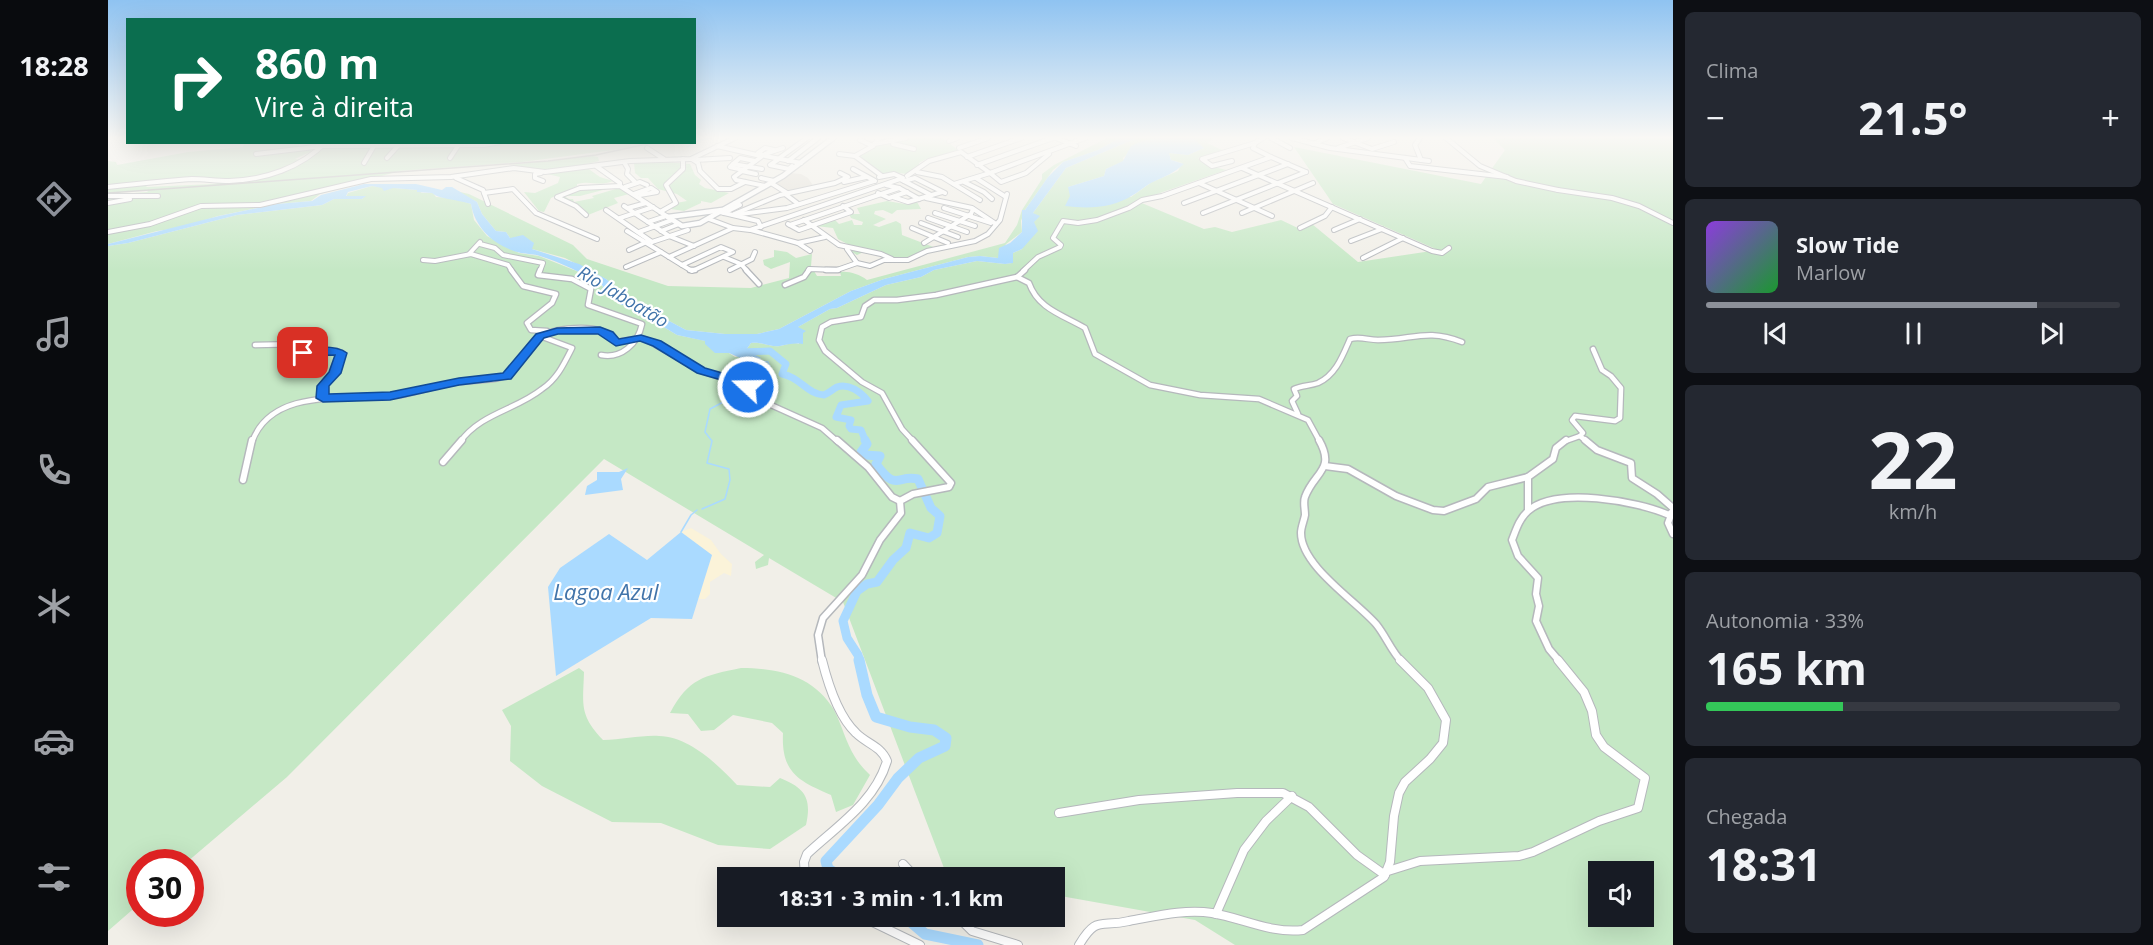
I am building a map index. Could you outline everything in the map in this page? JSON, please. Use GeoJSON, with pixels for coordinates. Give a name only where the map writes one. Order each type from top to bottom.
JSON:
{"type":"FeatureCollection","features":[{"type":"Feature","properties":{"kind":"main road"},"geometry":{"type":"LineString","coordinates":[[669,218],[679,224],[694,226],[772,182]]}},
{"type":"Feature","properties":{"kind":"main road"},"geometry":{"type":"LineString","coordinates":[[669,218],[723,211]]}},
{"type":"Feature","properties":{"kind":"street"},"geometry":{"type":"LineString","coordinates":[[108,187],[168,182]]}},
{"type":"Feature","properties":{"kind":"street"},"geometry":{"type":"LineString","coordinates":[[108,232],[150,224],[201,206],[260,206],[358,182]]}},
{"type":"Feature","properties":{"kind":"street"},"geometry":{"type":"LineString","coordinates":[[467,182],[484,193],[488,204]]}},
{"type":"Feature","properties":{"kind":"street"},"geometry":{"type":"LineString","coordinates":[[618,182],[669,218]]}},
{"type":"Feature","properties":{"kind":"street"},"geometry":{"type":"LineString","coordinates":[[586,215],[575,205],[557,197],[580,188],[623,187],[641,182]]}},
{"type":"Feature","properties":{"kind":"street"},"geometry":{"type":"LineString","coordinates":[[642,182],[647,185]]}},
{"type":"Feature","properties":{"kind":"street"},"geometry":{"type":"LineString","coordinates":[[660,212],[676,203],[666,185],[668,182]]}},
{"type":"Feature","properties":{"kind":"street"},"geometry":{"type":"LineString","coordinates":[[711,182],[718,189],[731,189],[743,182]]}},
{"type":"Feature","properties":{"kind":"street"},"geometry":{"type":"LineString","coordinates":[[753,182],[765,186]]}},
{"type":"Feature","properties":{"kind":"street"},"geometry":{"type":"LineString","coordinates":[[772,182],[797,203]]}},
{"type":"Feature","properties":{"kind":"street"},"geometry":{"type":"LineString","coordinates":[[720,223],[752,205],[786,193],[838,182]]}},
{"type":"Feature","properties":{"kind":"street"},"geometry":{"type":"LineString","coordinates":[[733,215],[757,216],[785,208],[790,209],[867,182]]}},
{"type":"Feature","properties":{"kind":"street"},"geometry":{"type":"LineString","coordinates":[[877,182],[899,188],[919,200]]}},
{"type":"Feature","properties":{"kind":"street"},"geometry":{"type":"LineString","coordinates":[[750,230],[892,182]]}},
{"type":"Feature","properties":{"kind":"street"},"geometry":{"type":"LineString","coordinates":[[908,182],[932,195]]}},
{"type":"Feature","properties":{"kind":"street"},"geometry":{"type":"LineString","coordinates":[[892,197],[905,202],[944,192],[923,182]]}},
{"type":"Feature","properties":{"kind":"street"},"geometry":{"type":"LineString","coordinates":[[950,182],[981,200]]}},
{"type":"Feature","properties":{"kind":"street"},"geometry":{"type":"LineString","coordinates":[[954,184],[964,182]]}},
{"type":"Feature","properties":{"kind":"street"},"geometry":{"type":"LineString","coordinates":[[964,182],[984,192],[992,200]]}},
{"type":"Feature","properties":{"kind":"street"},"geometry":{"type":"LineString","coordinates":[[785,285],[804,277],[809,269],[832,271],[893,260],[912,259],[927,251],[975,241],[988,234],[1006,196],[983,182]]}},
{"type":"Feature","properties":{"kind":"street"},"geometry":{"type":"LineString","coordinates":[[1184,203],[1242,182]]}},
{"type":"Feature","properties":{"kind":"street"},"geometry":{"type":"LineString","coordinates":[[1527,182],[1558,190],[1612,198],[1639,206],[1673,223]]}},
{"type":"Feature","properties":{"kind":"street"},"geometry":{"type":"LineString","coordinates":[[900,501],[928,490],[949,488],[951,483],[902,429],[882,393],[862,382],[825,351],[819,340],[822,327],[831,322],[861,317],[865,306],[874,300],[936,295],[1017,277],[1044,254],[1061,246],[1053,238],[1062,221],[1080,223],[1097,220],[1129,208],[1137,202],[1199,183],[1272,216]]}},
{"type":"Feature","properties":{"kind":"street"},"geometry":{"type":"LineString","coordinates":[[1203,213],[1277,183],[1437,252],[1443,252],[1449,248]]}},
{"type":"Feature","properties":{"kind":"street"},"geometry":{"type":"LineString","coordinates":[[1242,213],[1313,183]]}},
{"type":"Feature","properties":{"kind":"street"},"geometry":{"type":"LineString","coordinates":[[651,188],[657,192],[644,196],[635,194],[651,188]]}},
{"type":"Feature","properties":{"kind":"street"},"geometry":{"type":"LineString","coordinates":[[790,225],[899,188]]}},
{"type":"Feature","properties":{"kind":"street"},"geometry":{"type":"LineString","coordinates":[[871,189],[887,198],[907,192]]}},
{"type":"Feature","properties":{"kind":"street"},"geometry":{"type":"LineString","coordinates":[[484,193],[516,190],[536,213],[597,239]]}},
{"type":"Feature","properties":{"kind":"street"},"geometry":{"type":"LineString","coordinates":[[861,192],[876,201]]}},
{"type":"Feature","properties":{"kind":"street"},"geometry":{"type":"LineString","coordinates":[[640,198],[660,194]]}},
{"type":"Feature","properties":{"kind":"street"},"geometry":{"type":"LineString","coordinates":[[782,220],[798,230],[850,212],[831,195]]}},
{"type":"Feature","properties":{"kind":"street"},"geometry":{"type":"LineString","coordinates":[[109,197],[158,196]]}},
{"type":"Feature","properties":{"kind":"street"},"geometry":{"type":"LineString","coordinates":[[108,203],[141,197]]}},
{"type":"Feature","properties":{"kind":"street"},"geometry":{"type":"LineString","coordinates":[[926,198],[973,209],[994,221]]}},
{"type":"Feature","properties":{"kind":"street"},"geometry":{"type":"LineString","coordinates":[[646,203],[626,207],[669,237],[692,247],[703,255]]}},
{"type":"Feature","properties":{"kind":"street"},"geometry":{"type":"LineString","coordinates":[[620,218],[653,207]]}},
{"type":"Feature","properties":{"kind":"street"},"geometry":{"type":"LineString","coordinates":[[1300,228],[1325,216],[1332,207]]}},
{"type":"Feature","properties":{"kind":"street"},"geometry":{"type":"LineString","coordinates":[[944,208],[994,221]]}},
{"type":"Feature","properties":{"kind":"street"},"geometry":{"type":"LineString","coordinates":[[790,209],[825,237],[847,249],[881,254],[893,260]]}},
{"type":"Feature","properties":{"kind":"street"},"geometry":{"type":"LineString","coordinates":[[924,243],[973,213],[973,209]]}},
{"type":"Feature","properties":{"kind":"street"},"geometry":{"type":"LineString","coordinates":[[606,210],[645,236],[649,242]]}},
{"type":"Feature","properties":{"kind":"street"},"geometry":{"type":"LineString","coordinates":[[809,210],[825,220]]}},
{"type":"Feature","properties":{"kind":"street"},"geometry":{"type":"LineString","coordinates":[[723,211],[759,222],[761,226]]}},
{"type":"Feature","properties":{"kind":"street"},"geometry":{"type":"LineString","coordinates":[[935,213],[975,226]]}},
{"type":"Feature","properties":{"kind":"street"},"geometry":{"type":"LineString","coordinates":[[648,222],[669,218]]}},
{"type":"Feature","properties":{"kind":"street"},"geometry":{"type":"LineString","coordinates":[[639,232],[654,227],[669,218]]}},
{"type":"Feature","properties":{"kind":"street"},"geometry":{"type":"LineString","coordinates":[[733,228],[742,218]]}},
{"type":"Feature","properties":{"kind":"street"},"geometry":{"type":"LineString","coordinates":[[928,218],[967,232]]}},
{"type":"Feature","properties":{"kind":"street"},"geometry":{"type":"LineString","coordinates":[[709,219],[733,228],[750,230],[798,243],[810,251]]}},
{"type":"Feature","properties":{"kind":"street"},"geometry":{"type":"LineString","coordinates":[[1334,230],[1360,219]]}},
{"type":"Feature","properties":{"kind":"street"},"geometry":{"type":"LineString","coordinates":[[669,257],[751,221]]}},
{"type":"Feature","properties":{"kind":"street"},"geometry":{"type":"LineString","coordinates":[[921,223],[958,237]]}},
{"type":"Feature","properties":{"kind":"street"},"geometry":{"type":"LineString","coordinates":[[645,236],[679,224]]}},
{"type":"Feature","properties":{"kind":"street"},"geometry":{"type":"LineString","coordinates":[[912,228],[948,243]]}},
{"type":"Feature","properties":{"kind":"street"},"geometry":{"type":"LineString","coordinates":[[1351,242],[1382,229]]}},
{"type":"Feature","properties":{"kind":"street"},"geometry":{"type":"LineString","coordinates":[[629,250],[688,230]]}},
{"type":"Feature","properties":{"kind":"street"},"geometry":{"type":"LineString","coordinates":[[627,231],[649,242],[661,252],[682,265],[694,271],[733,252],[721,247],[682,265]]}},
{"type":"Feature","properties":{"kind":"street"},"geometry":{"type":"LineString","coordinates":[[798,243],[825,237]]}},
{"type":"Feature","properties":{"kind":"street"},"geometry":{"type":"LineString","coordinates":[[1363,258],[1403,238]]}},
{"type":"Feature","properties":{"kind":"street"},"geometry":{"type":"LineString","coordinates":[[469,254],[480,243],[495,248],[503,255],[543,263],[538,275],[572,279],[587,286],[591,289],[592,294],[588,305],[605,313],[634,319],[642,324],[642,330],[624,350],[614,357],[601,356]]}},
{"type":"Feature","properties":{"kind":"street"},"geometry":{"type":"LineString","coordinates":[[700,243],[741,265],[759,284]]}},
{"type":"Feature","properties":{"kind":"street"},"geometry":{"type":"LineString","coordinates":[[847,249],[857,263],[866,266]]}},
{"type":"Feature","properties":{"kind":"street"},"geometry":{"type":"LineString","coordinates":[[626,267],[661,252]]}},
{"type":"Feature","properties":{"kind":"street"},"geometry":{"type":"LineString","coordinates":[[730,270],[752,259],[755,252]]}},
{"type":"Feature","properties":{"kind":"street"},"geometry":{"type":"LineString","coordinates":[[423,260],[469,254],[481,255],[494,262],[508,265],[526,288],[554,292],[555,299],[531,317],[528,325],[536,331],[600,330],[609,334],[616,342],[641,338],[657,344],[701,371],[739,381],[771,405],[813,423],[837,438],[868,467],[892,496],[900,501]]}},
{"type":"Feature","properties":{"kind":"street"},"geometry":{"type":"LineString","coordinates":[[850,267],[857,263]]}},
{"type":"Feature","properties":{"kind":"street"},"geometry":{"type":"LineString","coordinates":[[1017,277],[1029,283],[1031,293],[1042,305],[1085,328],[1095,354],[1150,385],[1200,395],[1258,399],[1298,414],[1308,420],[1314,429],[1327,454],[1325,466],[1304,498],[1305,513],[1301,534],[1305,549],[1320,570],[1377,625],[1394,654],[1420,678],[1437,703],[1447,725],[1446,736],[1438,749],[1405,782],[1399,793],[1387,873]]}},
{"type":"Feature","properties":{"kind":"street"},"geometry":{"type":"LineString","coordinates":[[243,480],[248,450],[256,432],[265,421],[295,405],[323,398],[399,395],[459,381],[506,377],[540,336],[557,331]]}},
{"type":"Feature","properties":{"kind":"street"},"geometry":{"type":"LineString","coordinates":[[1298,414],[1292,401],[1297,396],[1294,388],[1301,385],[1311,386],[1324,379],[1340,365],[1350,339],[1353,337],[1374,340],[1401,338],[1425,332],[1445,334],[1462,342]]}},
{"type":"Feature","properties":{"kind":"street"},"geometry":{"type":"LineString","coordinates":[[443,462],[453,455],[471,429],[494,414],[535,395],[558,377],[572,348],[540,336]]}},
{"type":"Feature","properties":{"kind":"street"},"geometry":{"type":"LineString","coordinates":[[255,345],[296,344],[303,345],[302,351],[306,354],[336,351],[342,353],[335,373],[323,386],[323,398]]}},
{"type":"Feature","properties":{"kind":"street"},"geometry":{"type":"LineString","coordinates":[[1325,466],[1348,469],[1395,496],[1433,510],[1444,511],[1476,499],[1488,487],[1528,477],[1553,459],[1555,448],[1559,443],[1580,436],[1583,432],[1572,420],[1575,416],[1615,421],[1620,418],[1621,388],[1611,376],[1602,370],[1593,349]]}},
{"type":"Feature","properties":{"kind":"street"},"geometry":{"type":"LineString","coordinates":[[1580,436],[1597,450],[1631,463],[1632,478],[1656,494],[1672,512]]}},
{"type":"Feature","properties":{"kind":"street"},"geometry":{"type":"LineString","coordinates":[[1528,477],[1528,510]]}},
{"type":"Feature","properties":{"kind":"street"},"geometry":{"type":"LineString","coordinates":[[1079,945],[1089,928],[1163,913],[1216,914],[1289,932],[1300,932],[1346,900],[1379,882],[1387,873],[1420,861],[1519,856],[1533,852],[1599,821],[1632,811],[1639,804],[1645,778],[1604,747],[1596,735],[1592,711],[1584,692],[1553,656],[1536,621],[1539,606],[1536,594],[1538,578],[1518,556],[1512,540],[1528,510],[1542,503],[1579,496],[1672,512]]}},
{"type":"Feature","properties":{"kind":"street"},"geometry":{"type":"LineString","coordinates":[[804,867],[807,855],[856,812],[885,772],[887,761],[880,748],[857,735],[849,725],[821,661],[820,624],[862,574],[885,531],[901,513],[900,501]]}},
{"type":"Feature","properties":{"kind":"street"},"geometry":{"type":"LineString","coordinates":[[1672,512],[1668,523],[1673,534]]}},
{"type":"Feature","properties":{"kind":"street"},"geometry":{"type":"LineString","coordinates":[[1059,813],[1139,800],[1275,792],[1292,796],[1323,819],[1357,855],[1387,873]]}},
{"type":"Feature","properties":{"kind":"street"},"geometry":{"type":"LineString","coordinates":[[1216,914],[1245,850],[1266,821],[1292,796]]}},
{"type":"Feature","properties":{"kind":"street"},"geometry":{"type":"LineString","coordinates":[[903,864],[906,867]]}},
{"type":"Feature","properties":{"kind":"street"},"geometry":{"type":"LineString","coordinates":[[883,927],[920,945]]}},
{"type":"Feature","properties":{"kind":"street"},"geometry":{"type":"LineString","coordinates":[[968,927],[972,931],[1018,945]]}},
{"type":"Feature","properties":{"kind":"shaded area"},"geometry":{"type":"Polygon","coordinates":[[[811,182],[814,187],[789,193],[773,183],[811,182]]]}},
{"type":"Feature","properties":{"kind":"green space"},"geometry":{"type":"Polygon","coordinates":[[[108,182],[147,182],[108,186],[108,182]]]}},
{"type":"Feature","properties":{"kind":"green space"},"geometry":{"type":"Polygon","coordinates":[[[361,182],[320,194],[311,201],[277,204],[218,216],[179,228],[157,231],[108,244],[108,195],[149,190],[108,193],[108,187],[149,184],[146,187],[361,182]]]}},
{"type":"Feature","properties":{"kind":"green space"},"geometry":{"type":"Polygon","coordinates":[[[608,182],[577,184],[551,198],[544,212],[539,211],[524,192],[535,193],[558,183],[608,182]]]}},
{"type":"Feature","properties":{"kind":"green space"},"geometry":{"type":"Polygon","coordinates":[[[652,182],[700,182],[699,184],[705,188],[729,193],[711,203],[701,201],[684,211],[671,209],[676,203],[687,201],[677,194],[658,189],[652,182]]]}},
{"type":"Feature","properties":{"kind":"green space"},"geometry":{"type":"Polygon","coordinates":[[[1040,182],[1045,182],[1025,210],[1021,221],[1022,232],[1006,244],[998,258],[968,257],[884,279],[851,291],[779,329],[757,334],[725,334],[686,330],[641,306],[606,279],[565,258],[532,249],[510,238],[506,232],[496,231],[482,214],[477,202],[456,191],[469,194],[573,245],[587,259],[668,286],[751,288],[789,278],[790,262],[771,269],[764,265],[763,260],[774,257],[774,250],[787,252],[796,258],[812,254],[811,266],[817,276],[841,276],[840,272],[847,272],[867,280],[1005,243],[1017,225],[1022,210],[1040,182]]]}},
{"type":"Feature","properties":{"kind":"green space"},"geometry":{"type":"Polygon","coordinates":[[[1056,182],[1084,182],[1068,187],[1131,197],[1152,182],[1191,182],[1137,201],[1204,229],[1215,227],[1232,232],[1281,220],[1300,229],[1312,224],[1358,262],[1438,250],[1333,204],[1318,182],[1481,184],[1482,182],[1673,182],[1673,945],[1235,945],[1195,920],[1065,897],[1065,867],[944,867],[843,602],[769,558],[768,565],[756,569],[755,562],[764,555],[604,459],[287,777],[202,849],[126,849],[126,915],[108,931],[108,246],[237,215],[322,205],[334,199],[362,199],[365,196],[346,197],[348,193],[372,186],[417,190],[422,193],[433,193],[436,197],[454,198],[471,204],[474,220],[487,236],[519,253],[539,256],[584,274],[623,300],[621,305],[627,305],[677,335],[706,341],[715,352],[729,353],[735,357],[757,355],[746,350],[751,343],[777,346],[799,344],[796,328],[830,309],[837,308],[886,285],[921,277],[934,270],[977,261],[1012,263],[1013,253],[1022,249],[1034,222],[1033,213],[1056,182]]]}},
{"type":"Feature","properties":{"kind":"green space"},"geometry":{"type":"Polygon","coordinates":[[[618,186],[580,196],[564,196],[573,199],[574,202],[594,198],[592,196],[619,188],[629,194],[614,198],[618,203],[588,215],[576,205],[558,197],[578,188],[600,190],[618,186]]]}},
{"type":"Feature","properties":{"kind":"green space"},"geometry":{"type":"Polygon","coordinates":[[[887,201],[905,204],[917,202],[921,209],[897,210],[892,214],[883,210],[875,211],[874,214],[886,219],[873,225],[879,227],[896,221],[901,224],[902,235],[936,248],[902,259],[894,259],[881,251],[868,250],[857,255],[852,252],[853,247],[838,239],[833,228],[816,226],[835,220],[839,224],[852,220],[854,225],[862,225],[863,222],[851,218],[849,214],[860,214],[857,208],[887,201]]]}},
{"type":"Feature","properties":{"kind":"green space"},"geometry":{"type":"Polygon","coordinates":[[[579,668],[584,672],[583,701],[586,716],[603,740],[652,736],[670,738],[692,746],[702,753],[737,785],[770,787],[780,778],[801,790],[805,795],[808,808],[806,825],[770,849],[718,845],[661,823],[612,822],[542,786],[510,761],[511,726],[502,710],[579,668]]]}},
{"type":"Feature","properties":{"kind":"green space"},"geometry":{"type":"Polygon","coordinates":[[[741,668],[755,668],[794,676],[806,682],[826,698],[837,716],[852,752],[870,775],[853,805],[836,812],[831,795],[794,774],[785,758],[783,733],[772,723],[733,715],[714,730],[701,731],[688,714],[670,713],[684,692],[698,680],[741,668]]]}},
{"type":"Feature","properties":{"kind":"sand"},"geometry":{"type":"Polygon","coordinates":[[[691,528],[711,540],[732,564],[731,576],[724,573],[710,582],[710,594],[705,599],[698,599],[712,555],[681,532],[691,528]]]}},
{"type":"Feature","properties":{"kind":"water","name":"Rio Jaboatão"},"geometry":{"type":"Polygon","coordinates":[[[1044,182],[1056,182],[1033,213],[1040,216],[1034,222],[1038,231],[1022,249],[1013,253],[1013,263],[977,261],[934,270],[921,277],[886,285],[837,308],[830,309],[798,327],[806,331],[803,333],[803,344],[777,346],[751,343],[746,350],[761,358],[754,364],[729,353],[715,353],[705,344],[705,341],[677,335],[627,305],[621,305],[623,300],[609,291],[602,290],[603,286],[572,269],[540,256],[521,253],[503,246],[482,229],[471,204],[439,197],[432,193],[417,192],[417,190],[393,188],[384,191],[382,188],[372,186],[348,192],[346,196],[366,196],[362,199],[334,199],[322,205],[237,215],[108,246],[108,244],[219,216],[277,204],[312,201],[321,195],[364,184],[416,184],[442,190],[452,187],[477,202],[482,214],[496,231],[506,232],[510,238],[523,235],[534,243],[532,249],[579,264],[606,279],[641,306],[686,330],[757,334],[779,329],[851,291],[884,279],[968,257],[998,258],[999,248],[1010,243],[1022,232],[1022,210],[1025,210],[1044,182]]]}},
{"type":"Feature","properties":{"kind":"water"},"geometry":{"type":"Polygon","coordinates":[[[1084,182],[1152,182],[1117,203],[1101,206],[1065,206],[1070,196],[1068,187],[1084,182]]]}},
{"type":"Feature","properties":{"kind":"water"},"geometry":{"type":"Polygon","coordinates":[[[628,468],[621,479],[623,490],[585,495],[587,486],[597,480],[597,472],[619,472],[628,468]]]}},
{"type":"Feature","properties":{"kind":"water","name":"Lagoa Azul"},"geometry":{"type":"Polygon","coordinates":[[[681,532],[712,555],[692,619],[651,618],[556,676],[548,587],[560,568],[609,534],[647,560],[681,532]]]}},
{"type":"Feature","properties":{"kind":"waterway"},"geometry":{"type":"LineString","coordinates":[[741,352],[770,351],[786,364],[782,374],[794,378],[818,394],[824,395],[841,386],[850,387],[858,392],[868,401],[841,405],[836,417],[851,420],[849,426],[851,429],[861,430],[866,442]]}},
{"type":"Feature","properties":{"kind":"waterway"},"geometry":{"type":"LineString","coordinates":[[752,387],[763,378],[770,367],[768,362],[760,361]]}},
{"type":"Feature","properties":{"kind":"waterway"},"geometry":{"type":"LineString","coordinates":[[702,509],[725,499],[730,480],[729,469],[707,463],[712,441],[705,432],[710,409],[748,389]]}},
{"type":"Feature","properties":{"kind":"waterway"},"geometry":{"type":"LineString","coordinates":[[860,662],[847,638],[843,621],[857,591],[867,584],[877,582],[893,560],[906,548],[910,533],[929,538],[937,533],[940,516],[931,508],[918,479],[893,480],[888,478],[876,464],[880,456],[865,455],[861,452],[866,442]]}},
{"type":"Feature","properties":{"kind":"waterway"},"geometry":{"type":"LineString","coordinates":[[681,532],[691,515],[697,510]]}},
{"type":"Feature","properties":{"kind":"waterway"},"geometry":{"type":"LineString","coordinates":[[828,867],[826,861],[878,805],[898,778],[919,758],[945,746],[946,738],[934,730],[910,727],[876,717],[867,695],[859,660]]}},
{"type":"Feature","properties":{"kind":"waterway"},"geometry":{"type":"LineString","coordinates":[[917,927],[925,934],[978,945]]}},
{"type":"Feature","properties":{"kind":"tram line"},"geometry":{"type":"LineString","coordinates":[[108,193],[258,182]]}},
{"type":"Feature","properties":{"kind":"route"},"geometry":{"type":"LineString","coordinates":[[303,353],[339,351],[342,353],[335,373],[323,386],[323,398],[390,396],[459,381],[506,377],[540,336],[557,331],[600,330],[609,334],[614,342],[641,338],[657,344],[701,371],[739,381],[748,387]]}}]}
